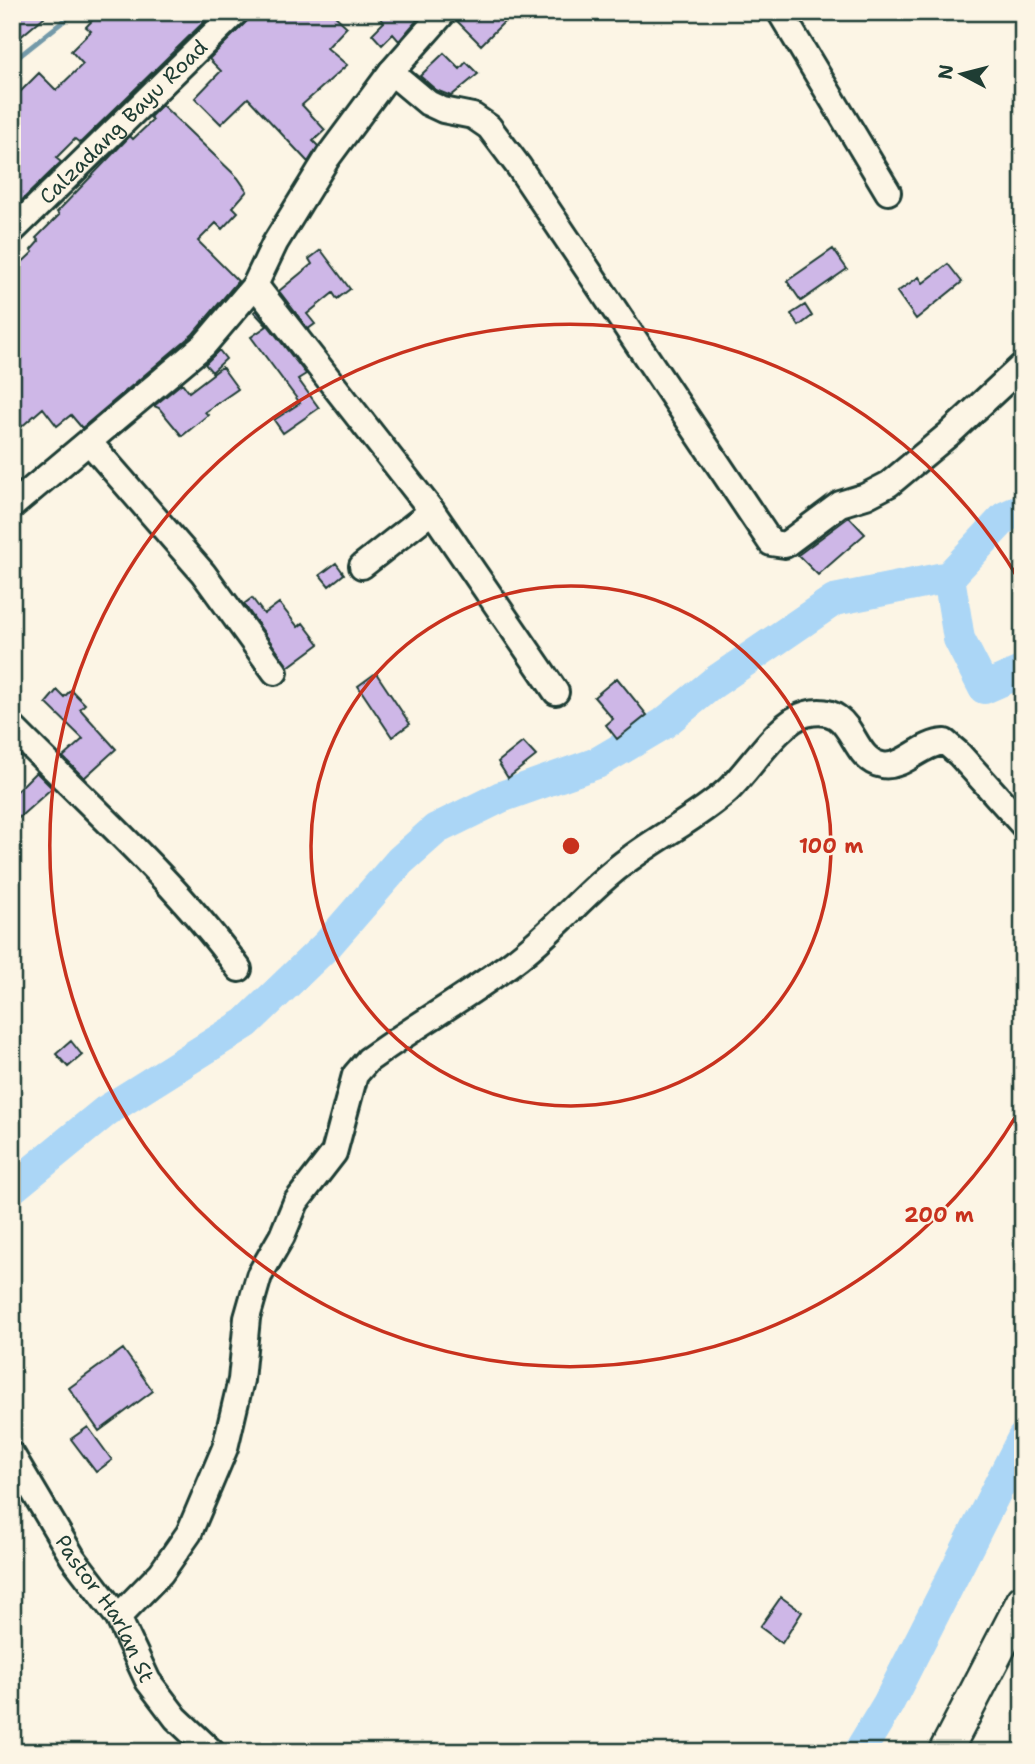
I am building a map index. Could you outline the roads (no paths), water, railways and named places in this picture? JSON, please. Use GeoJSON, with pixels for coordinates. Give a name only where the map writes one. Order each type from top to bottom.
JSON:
{"type":"FeatureCollection","features":[{"type":"Feature","properties":{"kind":"main road"},"geometry":{"type":"LineString","coordinates":[[945,1752],[1023,1601]]}},
{"type":"Feature","properties":{"kind":"street","name":"Calzadang Bayu Road"},"geometry":{"type":"LineString","coordinates":[[12,231],[236,12]]}},
{"type":"Feature","properties":{"kind":"street"},"geometry":{"type":"LineString","coordinates":[[12,506],[204,345],[255,285],[275,243],[328,157],[391,72],[444,12]]}},
{"type":"Feature","properties":{"kind":"street"},"geometry":{"type":"LineString","coordinates":[[780,12],[888,192]]}},
{"type":"Feature","properties":{"kind":"street"},"geometry":{"type":"LineString","coordinates":[[391,72],[428,103],[443,110],[473,116],[489,127],[519,167],[771,543],[776,546],[785,545],[840,504],[889,484],[1023,365]]}},
{"type":"Feature","properties":{"kind":"street"},"geometry":{"type":"LineString","coordinates":[[255,285],[432,511],[556,692]]}},
{"type":"Feature","properties":{"kind":"street"},"geometry":{"type":"LineString","coordinates":[[90,443],[203,573],[275,672]]}},
{"type":"Feature","properties":{"kind":"street"},"geometry":{"type":"LineString","coordinates":[[362,566],[432,511]]}},
{"type":"Feature","properties":{"kind":"street"},"geometry":{"type":"LineString","coordinates":[[118,1617],[161,1573],[190,1532],[225,1448],[241,1380],[247,1318],[259,1276],[282,1236],[296,1202],[334,1153],[355,1075],[368,1060],[514,961],[630,858],[708,809],[746,774],[788,722],[804,714],[833,715],[843,721],[873,763],[886,766],[900,763],[926,745],[945,743],[959,754],[1023,825]]}},
{"type":"Feature","properties":{"kind":"street"},"geometry":{"type":"LineString","coordinates":[[12,727],[157,874],[216,938],[239,969]]}},
{"type":"Feature","properties":{"kind":"street","name":"Pastor Harlan St"},"geometry":{"type":"LineString","coordinates":[[12,1455],[73,1558],[118,1617],[148,1681],[176,1718],[212,1752]]}},
{"type":"Feature","properties":{"kind":"waterway"},"geometry":{"type":"LineString","coordinates":[[12,62],[75,12]]}},
{"type":"Feature","properties":{"kind":"waterway"},"geometry":{"type":"LineString","coordinates":[[1023,509],[1005,517],[949,577],[959,639],[984,688],[1023,671]]}},
{"type":"Feature","properties":{"kind":"waterway"},"geometry":{"type":"LineString","coordinates":[[12,1188],[106,1111],[246,1023],[328,944],[400,861],[436,829],[501,797],[597,763],[663,724],[713,683],[834,600],[949,577]]}},
{"type":"Feature","properties":{"kind":"waterway"},"geometry":{"type":"LineString","coordinates":[[859,1752],[888,1704],[1023,1438]]}}]}
